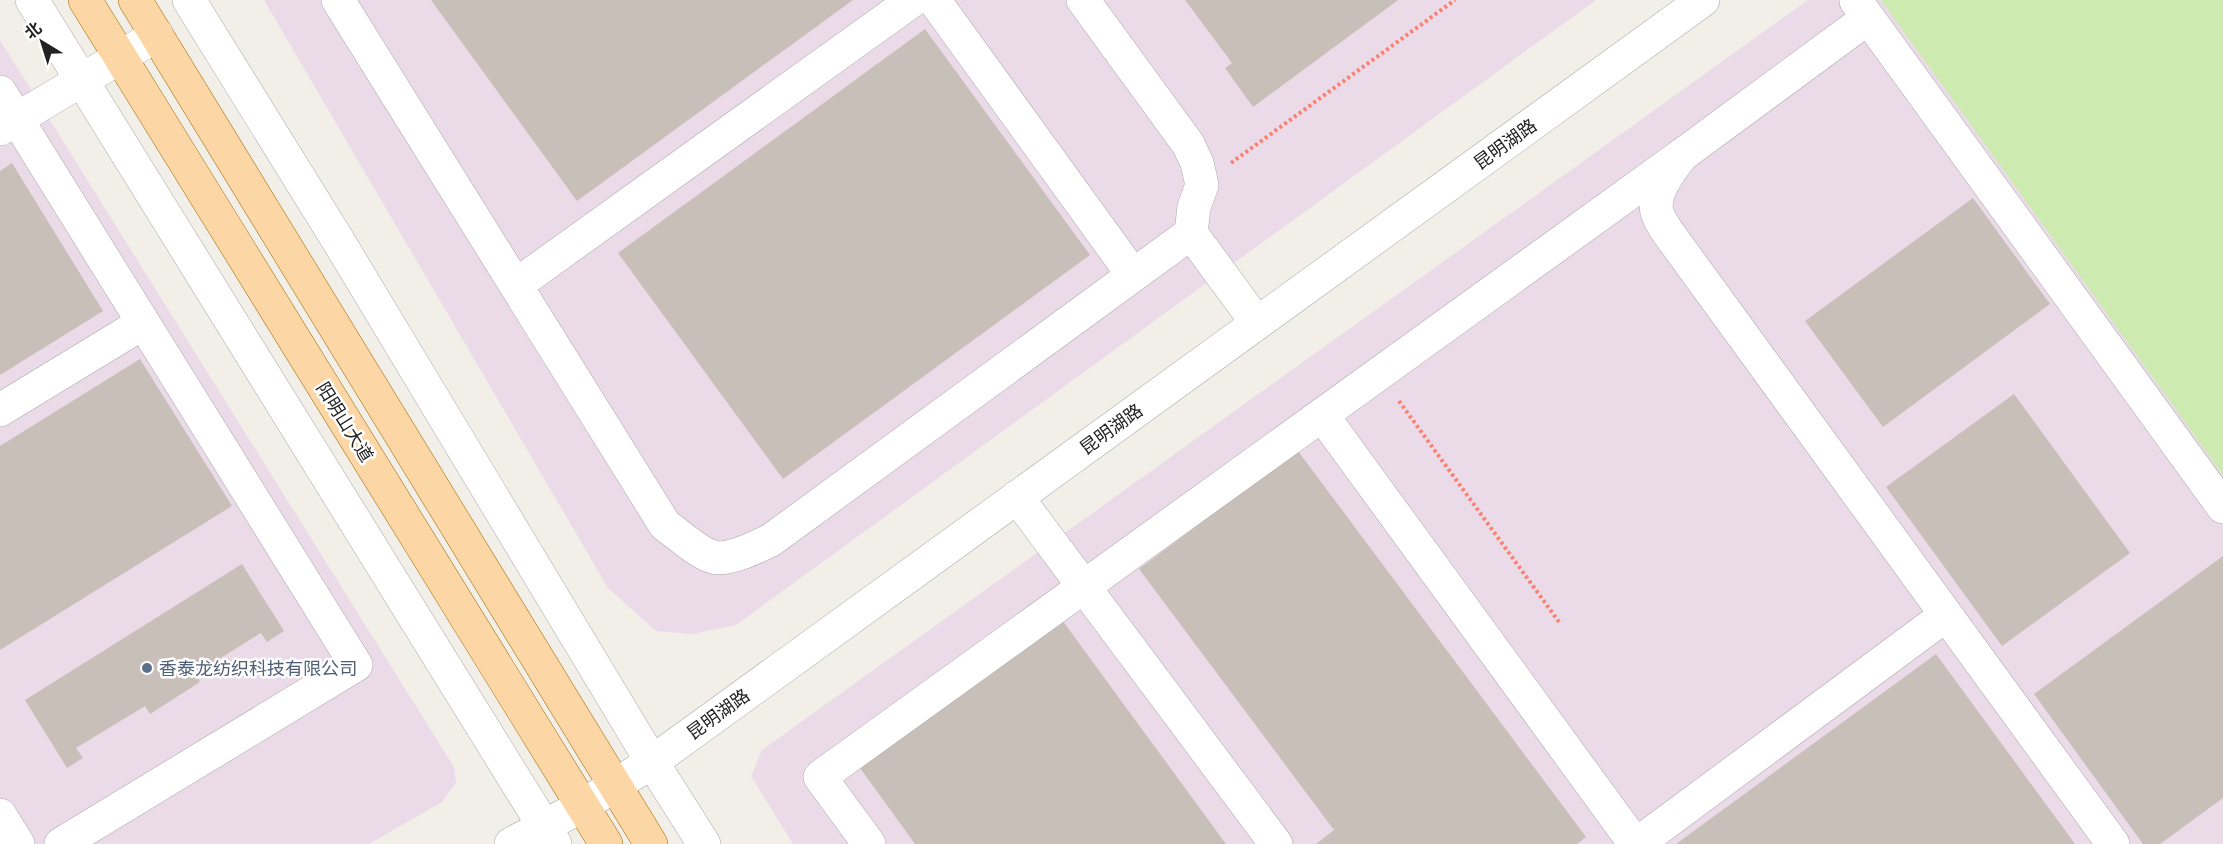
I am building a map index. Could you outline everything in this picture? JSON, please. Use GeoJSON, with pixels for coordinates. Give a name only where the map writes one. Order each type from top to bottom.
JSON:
{"type":"FeatureCollection","features":[{"type":"Feature","properties":{"kind":"main road","name":"阳明山大道"},"geometry":{"type":"LineString","coordinates":[[85,0],[606,844]]}},
{"type":"Feature","properties":{"kind":"main road"},"geometry":{"type":"LineString","coordinates":[[135,0],[651,844]]}},
{"type":"Feature","properties":{"kind":"street"},"geometry":{"type":"LineString","coordinates":[[32,0],[550,835]]}},
{"type":"Feature","properties":{"kind":"street"},"geometry":{"type":"LineString","coordinates":[[189,0],[339,242],[652,762],[704,844]]}},
{"type":"Feature","properties":{"kind":"street"},"geometry":{"type":"LineString","coordinates":[[338,0],[665,525],[713,557],[744,553],[771,540],[1191,233]]}},
{"type":"Feature","properties":{"kind":"street"},"geometry":{"type":"LineString","coordinates":[[516,285],[913,0]]}},
{"type":"Feature","properties":{"kind":"street"},"geometry":{"type":"LineString","coordinates":[[934,0],[1133,275]]}},
{"type":"Feature","properties":{"kind":"street"},"geometry":{"type":"LineString","coordinates":[[1083,0],[1188,144],[1197,163],[1202,185],[1194,207],[1191,233],[1257,323]]}},
{"type":"Feature","properties":{"kind":"street","name":"昆明湖路"},"geometry":{"type":"LineString","coordinates":[[510,844],[550,835],[582,806],[652,762],[1703,0]]}},
{"type":"Feature","properties":{"kind":"street"},"geometry":{"type":"LineString","coordinates":[[868,844],[820,777],[1682,155],[1862,9],[2223,507]]}},
{"type":"Feature","properties":{"kind":"street"},"geometry":{"type":"LineString","coordinates":[[8,124],[157,35]]}},
{"type":"Feature","properties":{"kind":"street"},"geometry":{"type":"LineString","coordinates":[[0,92],[8,124],[143,322],[356,665],[61,844]]}},
{"type":"Feature","properties":{"kind":"street"},"geometry":{"type":"LineString","coordinates":[[1682,155],[1666,176],[1659,194],[1656,212],[1669,234],[2114,844]]}},
{"type":"Feature","properties":{"kind":"street"},"geometry":{"type":"LineString","coordinates":[[0,410],[143,322]]}},
{"type":"Feature","properties":{"kind":"street"},"geometry":{"type":"LineString","coordinates":[[1322,415],[1636,844],[1946,615]]}},
{"type":"Feature","properties":{"kind":"street"},"geometry":{"type":"LineString","coordinates":[[1017,497],[1276,844]]}},
{"type":"Feature","properties":{"kind":"street"},"geometry":{"type":"LineString","coordinates":[[0,815],[18,844]]}},
{"type":"Feature","properties":{"kind":"path"},"geometry":{"type":"LineString","coordinates":[[1202,185],[1455,0]]}},
{"type":"Feature","properties":{"kind":"path"},"geometry":{"type":"LineString","coordinates":[[1379,374],[1560,622]]}},
{"type":"Feature","properties":{"kind":"shaded area"},"geometry":{"type":"Polygon","coordinates":[[[264,0],[1596,0],[736,625],[692,634],[656,631],[608,588],[264,0]]]}},
{"type":"Feature","properties":{"kind":"shaded area"},"geometry":{"type":"Polygon","coordinates":[[[1808,0],[2223,0],[2223,844],[793,844],[751,776],[762,750],[1808,0]]]}},
{"type":"Feature","properties":{"kind":"shaded area"},"geometry":{"type":"Polygon","coordinates":[[[0,40],[454,767],[456,783],[442,802],[369,844],[0,844],[0,40]]]}},
{"type":"Feature","properties":{"kind":"green space"},"geometry":{"type":"Polygon","coordinates":[[[1881,0],[2223,0],[2223,475],[1881,0]]]}},
{"type":"Feature","properties":{"kind":"building"},"geometry":{"type":"Polygon","coordinates":[[[431,0],[853,0],[577,201],[431,0]]]}},
{"type":"Feature","properties":{"kind":"building"},"geometry":{"type":"Polygon","coordinates":[[[1185,0],[1398,0],[1253,107],[1225,68],[1232,63],[1185,0]]]}},
{"type":"Feature","properties":{"kind":"building"},"geometry":{"type":"Polygon","coordinates":[[[925,29],[1090,255],[783,479],[618,253],[925,29]]]}},
{"type":"Feature","properties":{"kind":"building"},"geometry":{"type":"Polygon","coordinates":[[[12,163],[103,311],[0,375],[0,171],[12,163]]]}},
{"type":"Feature","properties":{"kind":"building"},"geometry":{"type":"Polygon","coordinates":[[[1973,198],[2050,304],[1883,427],[1805,321],[1973,198]]]}},
{"type":"Feature","properties":{"kind":"building"},"geometry":{"type":"Polygon","coordinates":[[[140,359],[232,506],[0,650],[0,446],[140,359]]]}},
{"type":"Feature","properties":{"kind":"building"},"geometry":{"type":"Polygon","coordinates":[[[2014,394],[2130,553],[2002,646],[1886,487],[2014,394]]]}},
{"type":"Feature","properties":{"kind":"building"},"geometry":{"type":"Polygon","coordinates":[[[1298,451],[1586,837],[1577,844],[1316,844],[1334,830],[1139,569],[1298,451]]]}},
{"type":"Feature","properties":{"kind":"building"},"geometry":{"type":"Polygon","coordinates":[[[2223,556],[2223,798],[2160,844],[2143,844],[2034,694],[2223,556]]]}},
{"type":"Feature","properties":{"kind":"building"},"geometry":{"type":"Polygon","coordinates":[[[242,564],[284,631],[267,642],[261,633],[195,674],[200,682],[150,714],[145,706],[76,748],[83,758],[67,768],[25,700],[242,564]]]}},
{"type":"Feature","properties":{"kind":"building"},"geometry":{"type":"Polygon","coordinates":[[[1062,620],[1226,844],[915,844],[860,768],[1062,620]]]}},
{"type":"Feature","properties":{"kind":"building"},"geometry":{"type":"Polygon","coordinates":[[[1936,654],[2075,844],[1676,844],[1936,654]]]}},
{"type":"Feature","properties":{"kind":"place","name":"香泰龙纺织科技有限公司"},"geometry":{"type":"Point","coordinates":[147,668]}}]}
